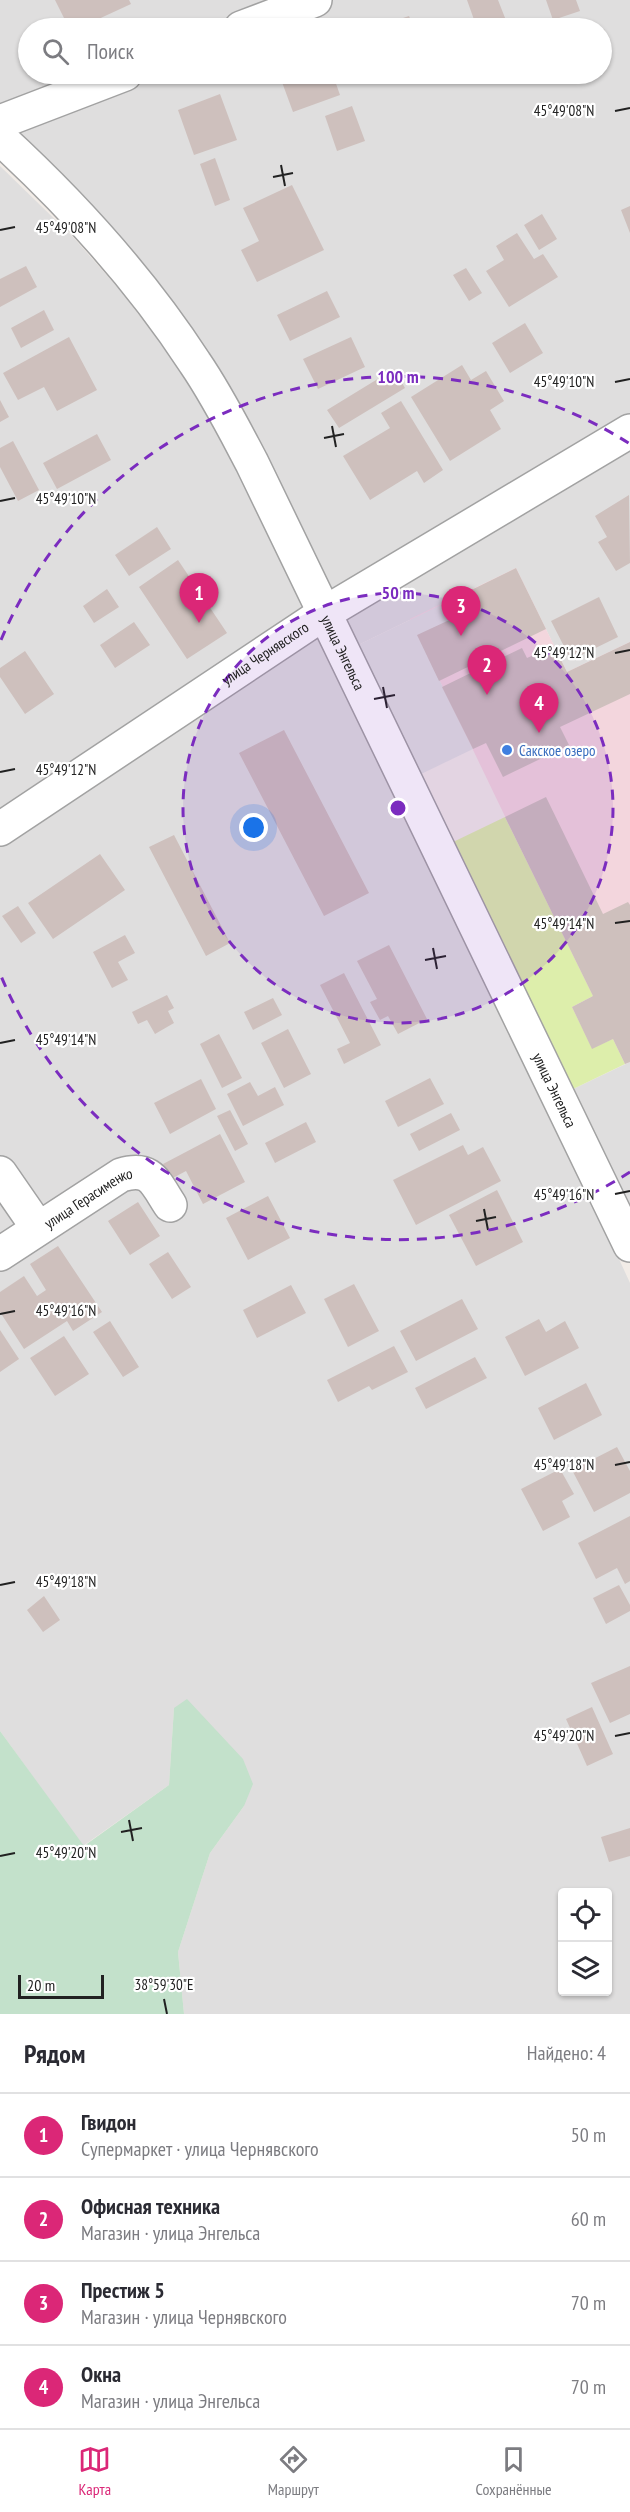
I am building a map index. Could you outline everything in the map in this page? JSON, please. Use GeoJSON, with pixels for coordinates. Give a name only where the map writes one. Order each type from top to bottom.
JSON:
{"type":"FeatureCollection","features":[{"type":"Feature","properties":{"kind":"street"},"geometry":{"type":"LineString","coordinates":[[267,18],[315,0]]}},
{"type":"Feature","properties":{"kind":"street"},"geometry":{"type":"LineString","coordinates":[[0,122],[99,84]]}},
{"type":"Feature","properties":{"kind":"street","name":"улица Энгельса"},"geometry":{"type":"LineString","coordinates":[[0,138],[106,245],[161,314],[195,363],[252,463],[630,1245]]}},
{"type":"Feature","properties":{"kind":"street","name":"улица Чернявского"},"geometry":{"type":"LineString","coordinates":[[0,829],[323,614],[630,431]]}},
{"type":"Feature","properties":{"kind":"street","name":"улица Герасименко"},"geometry":{"type":"LineString","coordinates":[[0,1254],[121,1175],[133,1171],[143,1172],[152,1177],[170,1205]]}},
{"type":"Feature","properties":{"kind":"street"},"geometry":{"type":"LineString","coordinates":[[0,1173],[38,1228]]}},
{"type":"Feature","properties":{"kind":"shaded area"},"geometry":{"type":"Polygon","coordinates":[[[0,0],[630,0],[630,642],[567,672],[516,568],[354,647],[221,374],[199,340],[130,248],[33,147],[0,117],[0,0]]]}},
{"type":"Feature","properties":{"kind":"shaded area"},"geometry":{"type":"Polygon","coordinates":[[[0,166],[73,237],[119,289],[169,354],[211,419],[261,516],[329,661],[581,1176],[630,1283],[630,2014],[184,2014],[178,1952],[210,1853],[244,1806],[174,1708],[169,1785],[83,1846],[0,1731],[0,166]]]}},
{"type":"Feature","properties":{"kind":"shaded area"},"geometry":{"type":"Polygon","coordinates":[[[516,568],[567,672],[630,642],[630,1062],[625,1064],[613,1039],[592,1049],[572,1007],[592,997],[410,619],[516,568]]]}},
{"type":"Feature","properties":{"kind":"shaded area"},"geometry":{"type":"Polygon","coordinates":[[[451,600],[458,616],[418,636],[473,749],[417,776],[354,647],[451,600]]]}},
{"type":"Feature","properties":{"kind":"shaded area"},"geometry":{"type":"Polygon","coordinates":[[[630,1062],[630,1213],[571,1090],[630,1062]]]}},
{"type":"Feature","properties":{"kind":"green space"},"geometry":{"type":"Polygon","coordinates":[[[505,817],[593,996],[572,1007],[592,1048],[613,1039],[625,1064],[571,1090],[451,843],[505,817]]]}},
{"type":"Feature","properties":{"kind":"green space"},"geometry":{"type":"Polygon","coordinates":[[[187,1699],[243,1759],[253,1784],[244,1806],[210,1853],[178,1952],[184,2014],[0,2014],[0,1731],[84,1846],[169,1785],[174,1708],[187,1699]]]}},
{"type":"Feature","properties":{"kind":"building"},"geometry":{"type":"Polygon","coordinates":[[[55,0],[129,0],[131,4],[101,18],[64,18],[55,0]]]}},
{"type":"Feature","properties":{"kind":"building"},"geometry":{"type":"Polygon","coordinates":[[[467,0],[498,0],[505,18],[473,18],[467,0]]]}},
{"type":"Feature","properties":{"kind":"building"},"geometry":{"type":"Polygon","coordinates":[[[546,0],[576,0],[580,11],[552,18],[546,0]]]}},
{"type":"Feature","properties":{"kind":"building"},"geometry":{"type":"Polygon","coordinates":[[[283,84],[336,84],[340,95],[293,112],[283,84]]]}},
{"type":"Feature","properties":{"kind":"building"},"geometry":{"type":"Polygon","coordinates":[[[220,94],[237,140],[194,155],[178,110],[220,94]]]}},
{"type":"Feature","properties":{"kind":"building"},"geometry":{"type":"Polygon","coordinates":[[[352,106],[365,141],[337,151],[325,116],[352,106]]]}},
{"type":"Feature","properties":{"kind":"building"},"geometry":{"type":"Polygon","coordinates":[[[215,158],[230,200],[215,206],[200,164],[215,158]]]}},
{"type":"Feature","properties":{"kind":"building"},"geometry":{"type":"Polygon","coordinates":[[[292,185],[324,250],[257,282],[241,250],[259,241],[243,208],[292,185]]]}},
{"type":"Feature","properties":{"kind":"building"},"geometry":{"type":"Polygon","coordinates":[[[630,206],[630,233],[621,210],[630,206]]]}},
{"type":"Feature","properties":{"kind":"building"},"geometry":{"type":"Polygon","coordinates":[[[542,214],[557,239],[539,250],[524,225],[542,214]]]}},
{"type":"Feature","properties":{"kind":"building"},"geometry":{"type":"Polygon","coordinates":[[[517,233],[534,259],[543,254],[558,277],[509,307],[486,271],[504,260],[496,246],[517,233]]]}},
{"type":"Feature","properties":{"kind":"building"},"geometry":{"type":"Polygon","coordinates":[[[26,266],[37,287],[0,307],[0,279],[26,266]]]}},
{"type":"Feature","properties":{"kind":"building"},"geometry":{"type":"Polygon","coordinates":[[[466,268],[482,293],[469,301],[453,275],[466,268]]]}},
{"type":"Feature","properties":{"kind":"building"},"geometry":{"type":"Polygon","coordinates":[[[327,291],[340,317],[290,341],[277,315],[327,291]]]}},
{"type":"Feature","properties":{"kind":"building"},"geometry":{"type":"Polygon","coordinates":[[[44,310],[54,330],[21,348],[11,328],[44,310]]]}},
{"type":"Feature","properties":{"kind":"building"},"geometry":{"type":"Polygon","coordinates":[[[525,323],[543,353],[510,373],[492,343],[525,323]]]}},
{"type":"Feature","properties":{"kind":"building"},"geometry":{"type":"Polygon","coordinates":[[[69,337],[97,390],[57,411],[44,387],[18,400],[3,373],[69,337]]]}},
{"type":"Feature","properties":{"kind":"building"},"geometry":{"type":"Polygon","coordinates":[[[351,337],[365,367],[318,389],[303,359],[351,337]]]}},
{"type":"Feature","properties":{"kind":"building"},"geometry":{"type":"Polygon","coordinates":[[[462,365],[471,380],[486,371],[504,401],[490,410],[501,429],[450,461],[411,397],[462,365]]]}},
{"type":"Feature","properties":{"kind":"building"},"geometry":{"type":"Polygon","coordinates":[[[394,369],[405,388],[339,428],[327,410],[394,369]]]}},
{"type":"Feature","properties":{"kind":"building"},"geometry":{"type":"Polygon","coordinates":[[[0,400],[9,417],[0,422],[0,400]]]}},
{"type":"Feature","properties":{"kind":"building"},"geometry":{"type":"Polygon","coordinates":[[[401,401],[443,470],[424,483],[417,471],[370,500],[343,456],[390,428],[381,413],[401,401]]]}},
{"type":"Feature","properties":{"kind":"building"},"geometry":{"type":"Polygon","coordinates":[[[97,434],[111,460],[57,489],[43,463],[97,434]]]}},
{"type":"Feature","properties":{"kind":"building"},"geometry":{"type":"Polygon","coordinates":[[[13,441],[39,490],[18,501],[0,467],[0,448],[13,441]]]}},
{"type":"Feature","properties":{"kind":"building"},"geometry":{"type":"Polygon","coordinates":[[[629,495],[630,563],[616,571],[598,542],[607,537],[595,516],[629,495]]]}},
{"type":"Feature","properties":{"kind":"building"},"geometry":{"type":"Polygon","coordinates":[[[157,527],[171,549],[129,576],[115,555],[157,527]]]}},
{"type":"Feature","properties":{"kind":"building"},"geometry":{"type":"Polygon","coordinates":[[[178,560],[227,633],[187,659],[139,587],[178,560]]]}},
{"type":"Feature","properties":{"kind":"building"},"geometry":{"type":"Polygon","coordinates":[[[516,568],[546,629],[439,681],[417,635],[458,616],[451,600],[516,568]]]}},
{"type":"Feature","properties":{"kind":"building"},"geometry":{"type":"Polygon","coordinates":[[[107,589],[119,607],[94,623],[83,606],[107,589]]]}},
{"type":"Feature","properties":{"kind":"building"},"geometry":{"type":"Polygon","coordinates":[[[599,597],[618,637],[571,660],[551,621],[599,597]]]}},
{"type":"Feature","properties":{"kind":"building"},"geometry":{"type":"Polygon","coordinates":[[[134,622],[150,645],[115,668],[100,645],[134,622]]]}},
{"type":"Feature","properties":{"kind":"building"},"geometry":{"type":"Polygon","coordinates":[[[630,642],[630,694],[560,727],[569,745],[503,777],[486,743],[473,749],[442,687],[522,648],[527,658],[554,646],[567,672],[630,642]]]}},
{"type":"Feature","properties":{"kind":"building"},"geometry":{"type":"Polygon","coordinates":[[[25,651],[54,694],[25,714],[0,677],[0,668],[25,651]]]}},
{"type":"Feature","properties":{"kind":"building"},"geometry":{"type":"Polygon","coordinates":[[[284,730],[369,893],[324,916],[239,753],[284,730]]]}},
{"type":"Feature","properties":{"kind":"building"},"geometry":{"type":"Polygon","coordinates":[[[546,797],[603,914],[628,902],[630,905],[630,1062],[625,1064],[613,1039],[592,1049],[572,1007],[593,996],[505,817],[546,797]]]}},
{"type":"Feature","properties":{"kind":"building"},"geometry":{"type":"Polygon","coordinates":[[[174,835],[230,943],[206,956],[149,847],[174,835]]]}},
{"type":"Feature","properties":{"kind":"building"},"geometry":{"type":"Polygon","coordinates":[[[100,854],[125,890],[53,939],[28,903],[100,854]]]}},
{"type":"Feature","properties":{"kind":"building"},"geometry":{"type":"Polygon","coordinates":[[[18,906],[36,933],[21,943],[2,916],[18,906]]]}},
{"type":"Feature","properties":{"kind":"building"},"geometry":{"type":"Polygon","coordinates":[[[125,935],[135,953],[118,962],[128,980],[112,988],[93,952],[125,935]]]}},
{"type":"Feature","properties":{"kind":"building"},"geometry":{"type":"Polygon","coordinates":[[[389,945],[427,1019],[398,1034],[388,1016],[380,1020],[370,1002],[377,999],[357,961],[389,945]]]}},
{"type":"Feature","properties":{"kind":"building"},"geometry":{"type":"Polygon","coordinates":[[[344,973],[381,1045],[344,1064],[337,1049],[350,1043],[320,985],[344,973]]]}},
{"type":"Feature","properties":{"kind":"building"},"geometry":{"type":"Polygon","coordinates":[[[167,995],[174,1008],[168,1011],[174,1023],[155,1034],[147,1020],[138,1024],[132,1012],[167,995]]]}},
{"type":"Feature","properties":{"kind":"building"},"geometry":{"type":"Polygon","coordinates":[[[273,998],[282,1015],[253,1030],[244,1012],[273,998]]]}},
{"type":"Feature","properties":{"kind":"building"},"geometry":{"type":"Polygon","coordinates":[[[288,1029],[311,1074],[284,1088],[261,1043],[288,1029]]]}},
{"type":"Feature","properties":{"kind":"building"},"geometry":{"type":"Polygon","coordinates":[[[219,1034],[242,1078],[222,1088],[200,1044],[219,1034]]]}},
{"type":"Feature","properties":{"kind":"building"},"geometry":{"type":"Polygon","coordinates":[[[430,1078],[444,1104],[398,1127],[385,1101],[430,1078]]]}},
{"type":"Feature","properties":{"kind":"building"},"geometry":{"type":"Polygon","coordinates":[[[201,1079],[216,1109],[170,1134],[154,1103],[201,1079]]]}},
{"type":"Feature","properties":{"kind":"building"},"geometry":{"type":"Polygon","coordinates":[[[250,1082],[258,1096],[275,1087],[284,1105],[243,1126],[227,1094],[250,1082]]]}},
{"type":"Feature","properties":{"kind":"building"},"geometry":{"type":"Polygon","coordinates":[[[230,1110],[248,1144],[235,1151],[217,1116],[230,1110]]]}},
{"type":"Feature","properties":{"kind":"building"},"geometry":{"type":"Polygon","coordinates":[[[451,1113],[460,1130],[419,1151],[410,1134],[451,1113]]]}},
{"type":"Feature","properties":{"kind":"building"},"geometry":{"type":"Polygon","coordinates":[[[306,1122],[316,1142],[275,1163],[265,1143],[306,1122]]]}},
{"type":"Feature","properties":{"kind":"building"},"geometry":{"type":"Polygon","coordinates":[[[220,1134],[245,1182],[203,1204],[186,1171],[171,1179],[163,1164],[220,1134]]]}},
{"type":"Feature","properties":{"kind":"building"},"geometry":{"type":"Polygon","coordinates":[[[463,1145],[468,1155],[483,1147],[501,1181],[416,1225],[393,1180],[463,1145]]]}},
{"type":"Feature","properties":{"kind":"building"},"geometry":{"type":"Polygon","coordinates":[[[497,1190],[523,1242],[476,1266],[449,1215],[497,1190]]]}},
{"type":"Feature","properties":{"kind":"building"},"geometry":{"type":"Polygon","coordinates":[[[268,1196],[290,1238],[248,1260],[226,1218],[268,1196]]]}},
{"type":"Feature","properties":{"kind":"building"},"geometry":{"type":"Polygon","coordinates":[[[138,1202],[160,1236],[130,1255],[108,1221],[138,1202]]]}},
{"type":"Feature","properties":{"kind":"building"},"geometry":{"type":"Polygon","coordinates":[[[58,1246],[102,1312],[73,1331],[67,1321],[24,1349],[0,1312],[0,1292],[24,1276],[37,1296],[46,1290],[30,1264],[58,1246]]]}},
{"type":"Feature","properties":{"kind":"building"},"geometry":{"type":"Polygon","coordinates":[[[168,1252],[191,1287],[172,1299],[149,1264],[168,1252]]]}},
{"type":"Feature","properties":{"kind":"building"},"geometry":{"type":"Polygon","coordinates":[[[354,1284],[379,1331],[348,1347],[324,1299],[354,1284]]]}},
{"type":"Feature","properties":{"kind":"building"},"geometry":{"type":"Polygon","coordinates":[[[291,1285],[306,1313],[257,1338],[243,1310],[291,1285]]]}},
{"type":"Feature","properties":{"kind":"building"},"geometry":{"type":"Polygon","coordinates":[[[462,1299],[478,1329],[416,1361],[400,1331],[462,1299]]]}},
{"type":"Feature","properties":{"kind":"building"},"geometry":{"type":"Polygon","coordinates":[[[539,1319],[546,1332],[565,1321],[579,1348],[525,1376],[505,1337],[539,1319]]]}},
{"type":"Feature","properties":{"kind":"building"},"geometry":{"type":"Polygon","coordinates":[[[110,1321],[139,1367],[123,1377],[93,1332],[110,1321]]]}},
{"type":"Feature","properties":{"kind":"building"},"geometry":{"type":"Polygon","coordinates":[[[0,1330],[19,1359],[0,1372],[0,1330]]]}},
{"type":"Feature","properties":{"kind":"building"},"geometry":{"type":"Polygon","coordinates":[[[64,1336],[89,1374],[55,1396],[30,1358],[64,1336]]]}},
{"type":"Feature","properties":{"kind":"building"},"geometry":{"type":"Polygon","coordinates":[[[394,1346],[408,1372],[372,1390],[369,1386],[338,1402],[327,1380],[394,1346]]]}},
{"type":"Feature","properties":{"kind":"building"},"geometry":{"type":"Polygon","coordinates":[[[475,1357],[487,1378],[426,1409],[415,1388],[475,1357]]]}},
{"type":"Feature","properties":{"kind":"building"},"geometry":{"type":"Polygon","coordinates":[[[586,1383],[602,1415],[554,1440],[538,1408],[586,1383]]]}},
{"type":"Feature","properties":{"kind":"building"},"geometry":{"type":"Polygon","coordinates":[[[617,1447],[630,1471],[630,1493],[594,1512],[572,1470],[617,1447]]]}},
{"type":"Feature","properties":{"kind":"building"},"geometry":{"type":"Polygon","coordinates":[[[560,1469],[574,1494],[562,1501],[570,1517],[543,1531],[521,1489],[560,1469]]]}},
{"type":"Feature","properties":{"kind":"building"},"geometry":{"type":"Polygon","coordinates":[[[630,1516],[630,1581],[625,1584],[617,1568],[596,1579],[578,1543],[630,1516]]]}},
{"type":"Feature","properties":{"kind":"building"},"geometry":{"type":"Polygon","coordinates":[[[619,1585],[630,1605],[630,1611],[606,1624],[593,1598],[619,1585]]]}},
{"type":"Feature","properties":{"kind":"building"},"geometry":{"type":"Polygon","coordinates":[[[44,1596],[60,1620],[43,1632],[27,1610],[44,1596]]]}},
{"type":"Feature","properties":{"kind":"building"},"geometry":{"type":"Polygon","coordinates":[[[630,1666],[630,1714],[610,1723],[591,1683],[630,1666]]]}},
{"type":"Feature","properties":{"kind":"building"},"geometry":{"type":"Polygon","coordinates":[[[592,1707],[613,1754],[587,1766],[566,1719],[592,1707]]]}},
{"type":"Feature","properties":{"kind":"building"},"geometry":{"type":"Polygon","coordinates":[[[630,1828],[630,1856],[609,1862],[601,1837],[630,1828]]]}},
{"type":"Feature","properties":{"kind":"place","name":"Гвидон"},"geometry":{"type":"Point","coordinates":[199,623]}},
{"type":"Feature","properties":{"kind":"place","name":"Престиж 5"},"geometry":{"type":"Point","coordinates":[461,636]}},
{"type":"Feature","properties":{"kind":"place","name":"Офисная техника"},"geometry":{"type":"Point","coordinates":[487,695]}},
{"type":"Feature","properties":{"kind":"place","name":"Окна"},"geometry":{"type":"Point","coordinates":[539,733]}},
{"type":"Feature","properties":{"kind":"place","name":"Сакское озеро"},"geometry":{"type":"Point","coordinates":[507,750]}}]}
